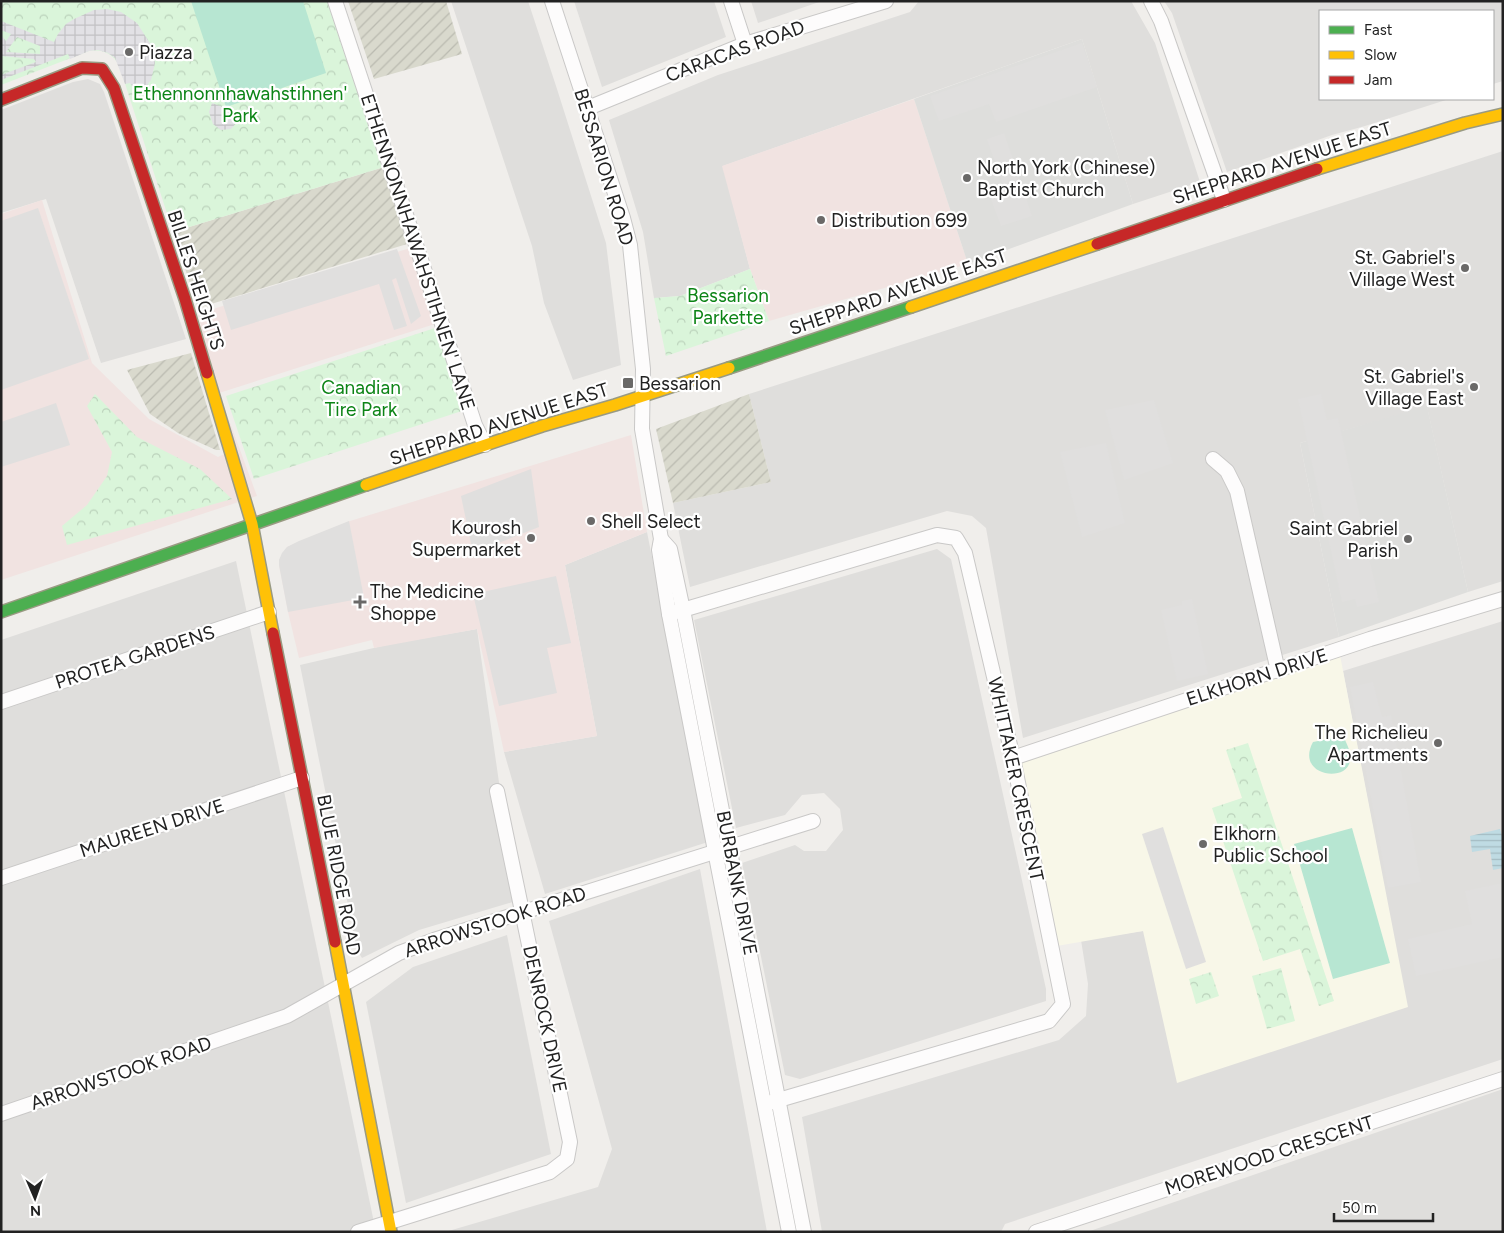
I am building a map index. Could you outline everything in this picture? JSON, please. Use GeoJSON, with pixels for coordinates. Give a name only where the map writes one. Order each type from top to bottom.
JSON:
{"type":"FeatureCollection","features":[{"type":"Feature","properties":{"kind":"main road","name":"BILLES HEIGHTS"},"geometry":{"type":"LineString","coordinates":[[1,100],[82,68],[102,69],[112,84],[186,299],[252,524]]}},
{"type":"Feature","properties":{"kind":"main road","name":"SHEPPARD AVENUE EAST"},"geometry":{"type":"LineString","coordinates":[[1466,123],[1503,108]]}},
{"type":"Feature","properties":{"kind":"main road","name":"SHEPPARD AVENUE EAST"},"geometry":{"type":"LineString","coordinates":[[1,612],[485,445],[542,426],[642,397],[1353,157],[1466,123],[1503,114]]}},
{"type":"Feature","properties":{"kind":"main road","name":"BLUE RIDGE ROAD"},"geometry":{"type":"LineString","coordinates":[[252,524],[390,1226]]}},
{"type":"Feature","properties":{"kind":"street","name":"ETHENNONNHAWAHSTIHNEN' LANE"},"geometry":{"type":"LineString","coordinates":[[335,1],[475,425],[485,445]]}},
{"type":"Feature","properties":{"kind":"street","name":"BESSARION ROAD"},"geometry":{"type":"LineString","coordinates":[[552,1],[588,108],[630,245],[643,369],[642,397]]}},
{"type":"Feature","properties":{"kind":"street"},"geometry":{"type":"LineString","coordinates":[[731,1],[745,44]]}},
{"type":"Feature","properties":{"kind":"street","name":"CARACAS ROAD"},"geometry":{"type":"LineString","coordinates":[[588,108],[745,44],[886,1]]}},
{"type":"Feature","properties":{"kind":"street"},"geometry":{"type":"LineString","coordinates":[[1151,1],[1161,21],[1224,200]]}},
{"type":"Feature","properties":{"kind":"street","name":"BURBANK DRIVE"},"geometry":{"type":"LineString","coordinates":[[642,397],[642,429],[661,539],[659,550],[669,614],[715,852],[771,1102],[804,1232]]}},
{"type":"Feature","properties":{"kind":"street"},"geometry":{"type":"LineString","coordinates":[[1213,460],[1227,471],[1237,491],[1278,671]]}},
{"type":"Feature","properties":{"kind":"street","name":"WHITTAKER CRESCENT"},"geometry":{"type":"LineString","coordinates":[[669,614],[937,535],[956,538],[965,553],[1013,758],[1062,1004],[1049,1020],[771,1102]]}},
{"type":"Feature","properties":{"kind":"street","name":"BURBANK DRIVE"},"geometry":{"type":"LineString","coordinates":[[661,539],[670,549],[729,848],[771,1102],[789,1232]]}},
{"type":"Feature","properties":{"kind":"street","name":"ELKHORN DRIVE"},"geometry":{"type":"LineString","coordinates":[[1013,758],[1370,639],[1503,599]]}},
{"type":"Feature","properties":{"kind":"street","name":"PROTEA GARDENS"},"geometry":{"type":"LineString","coordinates":[[1,702],[269,612]]}},
{"type":"Feature","properties":{"kind":"street","name":"MAUREEN DRIVE"},"geometry":{"type":"LineString","coordinates":[[1,878],[302,778]]}},
{"type":"Feature","properties":{"kind":"street","name":"DENROCK DRIVE"},"geometry":{"type":"LineString","coordinates":[[390,1226],[550,1172],[567,1160],[570,1142],[497,792]]}},
{"type":"Feature","properties":{"kind":"street","name":"ARROWSTOOK ROAD"},"geometry":{"type":"LineString","coordinates":[[1,1114],[287,1016],[399,953],[449,935],[813,821]]}},
{"type":"Feature","properties":{"kind":"street","name":"MOREWOOD CRESCENT"},"geometry":{"type":"LineString","coordinates":[[1036,1232],[1503,1079]]}},
{"type":"Feature","properties":{"kind":"street"},"geometry":{"type":"LineString","coordinates":[[358,1232],[390,1226]]}},
{"type":"Feature","properties":{"kind":"shaded area"},"geometry":{"type":"Polygon","coordinates":[[[348,1],[446,1],[462,54],[374,79],[348,1]]]}},
{"type":"Feature","properties":{"kind":"shaded area"},"geometry":{"type":"Polygon","coordinates":[[[451,1],[528,1],[606,243],[621,365],[573,380],[544,303],[532,246],[451,1]]]}},
{"type":"Feature","properties":{"kind":"shaded area"},"geometry":{"type":"Polygon","coordinates":[[[574,1],[714,1],[726,37],[602,87],[574,1]]]}},
{"type":"Feature","properties":{"kind":"shaded area"},"geometry":{"type":"Polygon","coordinates":[[[751,1],[822,1],[758,23],[751,1]]]}},
{"type":"Feature","properties":{"kind":"shaded area"},"geometry":{"type":"Polygon","coordinates":[[[919,1],[1131,1],[1155,43],[1200,182],[1133,204],[1082,39],[723,166],[750,269],[680,296],[654,298],[643,232],[609,120],[718,75],[910,12],[919,1]]]}},
{"type":"Feature","properties":{"kind":"shaded area"},"geometry":{"type":"Polygon","coordinates":[[[1164,1],[1503,1],[1503,81],[1494,84],[1494,10],[1319,10],[1319,100],[1446,100],[1332,135],[1227,172],[1172,13],[1164,1]]]}},
{"type":"Feature","properties":{"kind":"shaded area","name":"Piazza"},"geometry":{"type":"Polygon","coordinates":[[[107,9],[121,12],[137,23],[151,45],[155,63],[151,80],[139,96],[130,83],[125,84],[115,58],[108,53],[98,50],[89,51],[70,59],[68,54],[1,80],[1,75],[36,62],[34,59],[2,56],[1,58],[1,35],[6,41],[11,34],[1,30],[1,21],[54,42],[66,24],[94,10],[107,9]],[[17,37],[6,52],[40,54],[40,46],[17,37]]]}},
{"type":"Feature","properties":{"kind":"shaded area"},"geometry":{"type":"Polygon","coordinates":[[[1082,39],[1133,204],[968,264],[914,99],[1082,39]]]}},
{"type":"Feature","properties":{"kind":"shaded area"},"geometry":{"type":"Polygon","coordinates":[[[1082,43],[1097,87],[996,122],[989,104],[939,121],[930,96],[1082,43]]]}},
{"type":"Feature","properties":{"kind":"shaded area"},"geometry":{"type":"Polygon","coordinates":[[[88,79],[100,84],[104,92],[186,339],[101,363],[46,199],[1,213],[1,110],[73,82],[88,79]]]}},
{"type":"Feature","properties":{"kind":"shaded area"},"geometry":{"type":"Polygon","coordinates":[[[914,99],[968,264],[769,321],[750,269],[722,166],[914,99]]]}},
{"type":"Feature","properties":{"kind":"shaded area"},"geometry":{"type":"Polygon","coordinates":[[[212,103],[240,114],[237,122],[231,129],[221,130],[213,124],[209,112],[212,103]]]}},
{"type":"Feature","properties":{"kind":"shaded area"},"geometry":{"type":"Polygon","coordinates":[[[1004,133],[1032,216],[1001,226],[991,199],[1006,194],[987,139],[1004,133]]]}},
{"type":"Feature","properties":{"kind":"shaded area"},"geometry":{"type":"Polygon","coordinates":[[[1503,151],[1503,581],[1468,592],[1427,407],[1300,443],[1339,637],[1023,738],[986,528],[972,516],[947,511],[690,587],[673,503],[771,482],[749,394],[1503,151]]]}},
{"type":"Feature","properties":{"kind":"shaded area"},"geometry":{"type":"Polygon","coordinates":[[[384,167],[407,244],[198,308],[173,232],[384,167]]]}},
{"type":"Feature","properties":{"kind":"shaded area"},"geometry":{"type":"Polygon","coordinates":[[[42,200],[92,363],[149,419],[218,457],[224,454],[202,360],[200,313],[410,248],[438,323],[219,393],[257,496],[1,580],[1,214],[42,200]]]}},
{"type":"Feature","properties":{"kind":"shaded area"},"geometry":{"type":"Polygon","coordinates":[[[38,208],[89,359],[1,390],[1,221],[38,208]]]}},
{"type":"Feature","properties":{"kind":"shaded area"},"geometry":{"type":"Polygon","coordinates":[[[397,249],[421,316],[411,324],[396,278],[392,280],[407,326],[394,330],[379,284],[231,330],[222,301],[397,249]]]}},
{"type":"Feature","properties":{"kind":"shaded area"},"geometry":{"type":"Polygon","coordinates":[[[191,353],[220,450],[216,450],[178,433],[150,414],[127,370],[191,353]]]}},
{"type":"Feature","properties":{"kind":"shaded area"},"geometry":{"type":"Polygon","coordinates":[[[749,394],[771,482],[673,503],[656,429],[749,394]]]}},
{"type":"Feature","properties":{"kind":"shaded area"},"geometry":{"type":"Polygon","coordinates":[[[1321,394],[1327,420],[1338,418],[1379,602],[1357,607],[1355,599],[1342,602],[1298,399],[1321,394]]]}},
{"type":"Feature","properties":{"kind":"shaded area"},"geometry":{"type":"Polygon","coordinates":[[[1154,400],[1173,463],[1124,480],[1105,410],[1154,400]]]}},
{"type":"Feature","properties":{"kind":"shaded area"},"geometry":{"type":"Polygon","coordinates":[[[56,403],[70,445],[1,467],[1,422],[56,403]]]}},
{"type":"Feature","properties":{"kind":"shaded area"},"geometry":{"type":"Polygon","coordinates":[[[1427,406],[1468,592],[1339,637],[1300,443],[1427,406]]]}},
{"type":"Feature","properties":{"kind":"shaded area"},"geometry":{"type":"Polygon","coordinates":[[[631,435],[647,532],[565,565],[597,736],[504,752],[477,629],[374,648],[372,640],[299,658],[279,565],[279,560],[287,547],[350,521],[631,435]]]}},
{"type":"Feature","properties":{"kind":"shaded area"},"geometry":{"type":"Polygon","coordinates":[[[1106,443],[1125,523],[1082,537],[1060,452],[1106,443]]]}},
{"type":"Feature","properties":{"kind":"shaded area"},"geometry":{"type":"Polygon","coordinates":[[[531,469],[539,527],[473,553],[461,496],[531,469]]]}},
{"type":"Feature","properties":{"kind":"shaded area"},"geometry":{"type":"Polygon","coordinates":[[[349,521],[364,598],[288,612],[279,565],[282,553],[287,547],[299,541],[349,521]]]}},
{"type":"Feature","properties":{"kind":"shaded area"},"geometry":{"type":"Polygon","coordinates":[[[647,532],[708,842],[545,894],[504,752],[597,736],[565,565],[647,532]]]}},
{"type":"Feature","properties":{"kind":"shaded area"},"geometry":{"type":"Polygon","coordinates":[[[937,549],[951,559],[1046,989],[1046,1001],[800,1079],[785,1075],[742,863],[795,845],[804,851],[826,851],[843,830],[840,809],[824,793],[802,795],[785,815],[736,828],[694,620],[937,549]]]}},
{"type":"Feature","properties":{"kind":"shaded area"},"geometry":{"type":"Polygon","coordinates":[[[236,561],[376,1232],[1,1232],[1,640],[236,561]]]}},
{"type":"Feature","properties":{"kind":"shaded area"},"geometry":{"type":"Polygon","coordinates":[[[556,576],[571,643],[547,648],[557,693],[499,706],[473,594],[556,576]]]}},
{"type":"Feature","properties":{"kind":"shaded area"},"geometry":{"type":"Polygon","coordinates":[[[1192,599],[1208,674],[1177,681],[1161,610],[1182,605],[1182,601],[1192,599]]]}},
{"type":"Feature","properties":{"kind":"shaded area"},"geometry":{"type":"Polygon","coordinates":[[[1503,621],[1503,1059],[1005,1224],[1001,1232],[822,1232],[802,1117],[1059,1040],[1086,1016],[1088,984],[1081,940],[1143,931],[1407,1007],[1343,671],[1503,621]]]}},
{"type":"Feature","properties":{"kind":"shaded area"},"geometry":{"type":"Polygon","coordinates":[[[477,629],[516,901],[419,930],[362,958],[357,950],[300,665],[391,644],[477,629]]]}},
{"type":"Feature","properties":{"kind":"shaded area","name":"Elkhorn Public School"},"geometry":{"type":"Polygon","coordinates":[[[1339,650],[1408,1007],[1177,1083],[1143,931],[1051,947],[1013,758],[1339,650]]]}},
{"type":"Feature","properties":{"kind":"shaded area"},"geometry":{"type":"Polygon","coordinates":[[[1373,682],[1382,717],[1391,715],[1421,882],[1388,888],[1350,687],[1373,682]]]}},
{"type":"Feature","properties":{"kind":"shaded area"},"geometry":{"type":"Polygon","coordinates":[[[1163,827],[1206,962],[1186,969],[1142,834],[1163,827]]]}},
{"type":"Feature","properties":{"kind":"shaded area"},"geometry":{"type":"Polygon","coordinates":[[[700,869],[767,1232],[445,1232],[598,1187],[612,1149],[549,921],[700,869]]]}},
{"type":"Feature","properties":{"kind":"shaded area"},"geometry":{"type":"Polygon","coordinates":[[[1503,883],[1503,957],[1416,976],[1408,939],[1472,924],[1465,891],[1503,883]]]}},
{"type":"Feature","properties":{"kind":"shaded area"},"geometry":{"type":"Polygon","coordinates":[[[507,935],[551,1154],[406,1203],[366,1002],[413,967],[507,935]]]}},
{"type":"Feature","properties":{"kind":"shaded area"},"geometry":{"type":"Polygon","coordinates":[[[1503,1089],[1503,1232],[1087,1232],[1503,1089]]]}},
{"type":"Feature","properties":{"kind":"green space","name":"Ethennonnhawahstihnen' Park"},"geometry":{"type":"Polygon","coordinates":[[[1,1],[328,1],[384,167],[173,232],[119,65],[113,57],[106,53],[89,51],[1,85],[1,1]]]}},
{"type":"Feature","properties":{"kind":"green space"},"geometry":{"type":"Polygon","coordinates":[[[191,1],[303,1],[326,73],[226,107],[191,1]]]}},
{"type":"Feature","properties":{"kind":"green space","name":"Bessarion Parkette"},"geometry":{"type":"Polygon","coordinates":[[[750,269],[769,321],[666,356],[654,298],[680,296],[750,269]]]}},
{"type":"Feature","properties":{"kind":"green space","name":"Canadian Tire Park"},"geometry":{"type":"Polygon","coordinates":[[[441,326],[468,409],[254,479],[226,396],[441,326]]]}},
{"type":"Feature","properties":{"kind":"green space"},"geometry":{"type":"Polygon","coordinates":[[[95,394],[137,437],[200,469],[232,499],[67,545],[62,526],[87,505],[107,476],[112,452],[87,406],[95,394]]]}},
{"type":"Feature","properties":{"kind":"green space"},"geometry":{"type":"Polygon","coordinates":[[[1339,737],[1344,738],[1350,752],[1350,761],[1347,768],[1332,774],[1316,769],[1311,762],[1309,753],[1313,742],[1339,737]]]}},
{"type":"Feature","properties":{"kind":"green space"},"geometry":{"type":"Polygon","coordinates":[[[1248,743],[1334,1001],[1319,1006],[1300,949],[1263,961],[1212,808],[1242,798],[1226,750],[1248,743]]]}},
{"type":"Feature","properties":{"kind":"green space"},"geometry":{"type":"Polygon","coordinates":[[[1352,828],[1390,963],[1333,979],[1294,844],[1352,828]]]}},
{"type":"Feature","properties":{"kind":"green space"},"geometry":{"type":"Polygon","coordinates":[[[1281,968],[1295,1021],[1267,1029],[1252,976],[1281,968]]]}},
{"type":"Feature","properties":{"kind":"green space"},"geometry":{"type":"Polygon","coordinates":[[[1211,972],[1219,996],[1196,1004],[1189,979],[1211,972]]]}},
{"type":"Feature","properties":{"kind":"water"},"geometry":{"type":"Polygon","coordinates":[[[1500,829],[1503,839],[1503,868],[1493,870],[1490,849],[1472,852],[1470,836],[1500,829]]]}},
{"type":"Feature","properties":{"kind":"traffic: fast"},"geometry":{"type":"LineString","coordinates":[[729,368],[911,307]]}},
{"type":"Feature","properties":{"kind":"traffic: fast"},"geometry":{"type":"LineString","coordinates":[[1,612],[366,485]]}},
{"type":"Feature","properties":{"kind":"traffic: slow"},"geometry":{"type":"LineString","coordinates":[[1317,169],[1465,123],[1503,114]]}},
{"type":"Feature","properties":{"kind":"traffic: slow"},"geometry":{"type":"LineString","coordinates":[[911,307],[1097,244]]}},
{"type":"Feature","properties":{"kind":"traffic: slow"},"geometry":{"type":"LineString","coordinates":[[366,485],[542,426],[615,405],[729,368]]}},
{"type":"Feature","properties":{"kind":"traffic: slow"},"geometry":{"type":"LineString","coordinates":[[207,373],[252,524],[273,633]]}},
{"type":"Feature","properties":{"kind":"traffic: slow"},"geometry":{"type":"LineString","coordinates":[[335,942],[391,1232]]}},
{"type":"Feature","properties":{"kind":"traffic: jam"},"geometry":{"type":"LineString","coordinates":[[1,100],[82,68],[102,69],[114,88],[185,299],[207,373]]}},
{"type":"Feature","properties":{"kind":"traffic: jam"},"geometry":{"type":"LineString","coordinates":[[1097,244],[1317,169]]}},
{"type":"Feature","properties":{"kind":"traffic: jam"},"geometry":{"type":"LineString","coordinates":[[273,633],[335,942]]}},
{"type":"Feature","properties":{"kind":"place","name":"Piazza"},"geometry":{"type":"Point","coordinates":[129,52]}},
{"type":"Feature","properties":{"kind":"place","name":"North York (Chinese) Baptist Church"},"geometry":{"type":"Point","coordinates":[967,178]}},
{"type":"Feature","properties":{"kind":"place","name":"Distribution 699"},"geometry":{"type":"Point","coordinates":[821,220]}},
{"type":"Feature","properties":{"kind":"place","name":"St. Gabriel's Village West"},"geometry":{"type":"Point","coordinates":[1465,268]}},
{"type":"Feature","properties":{"kind":"place","name":"Bessarion"},"geometry":{"type":"Point","coordinates":[628,383]}},
{"type":"Feature","properties":{"kind":"place","name":"St. Gabriel's Village East"},"geometry":{"type":"Point","coordinates":[1474,387]}},
{"type":"Feature","properties":{"kind":"place","name":"Shell Select"},"geometry":{"type":"Point","coordinates":[591,521]}},
{"type":"Feature","properties":{"kind":"place","name":"Kourosh Supermarket"},"geometry":{"type":"Point","coordinates":[531,538]}},
{"type":"Feature","properties":{"kind":"place","name":"Saint Gabriel Parish"},"geometry":{"type":"Point","coordinates":[1408,539]}},
{"type":"Feature","properties":{"kind":"place","name":"The Medicine Shoppe"},"geometry":{"type":"Point","coordinates":[360,602]}},
{"type":"Feature","properties":{"kind":"place","name":"The Richelieu Apartments"},"geometry":{"type":"Point","coordinates":[1438,743]}},
{"type":"Feature","properties":{"kind":"place","name":"Elkhorn Public School"},"geometry":{"type":"Point","coordinates":[1203,844]}}]}
